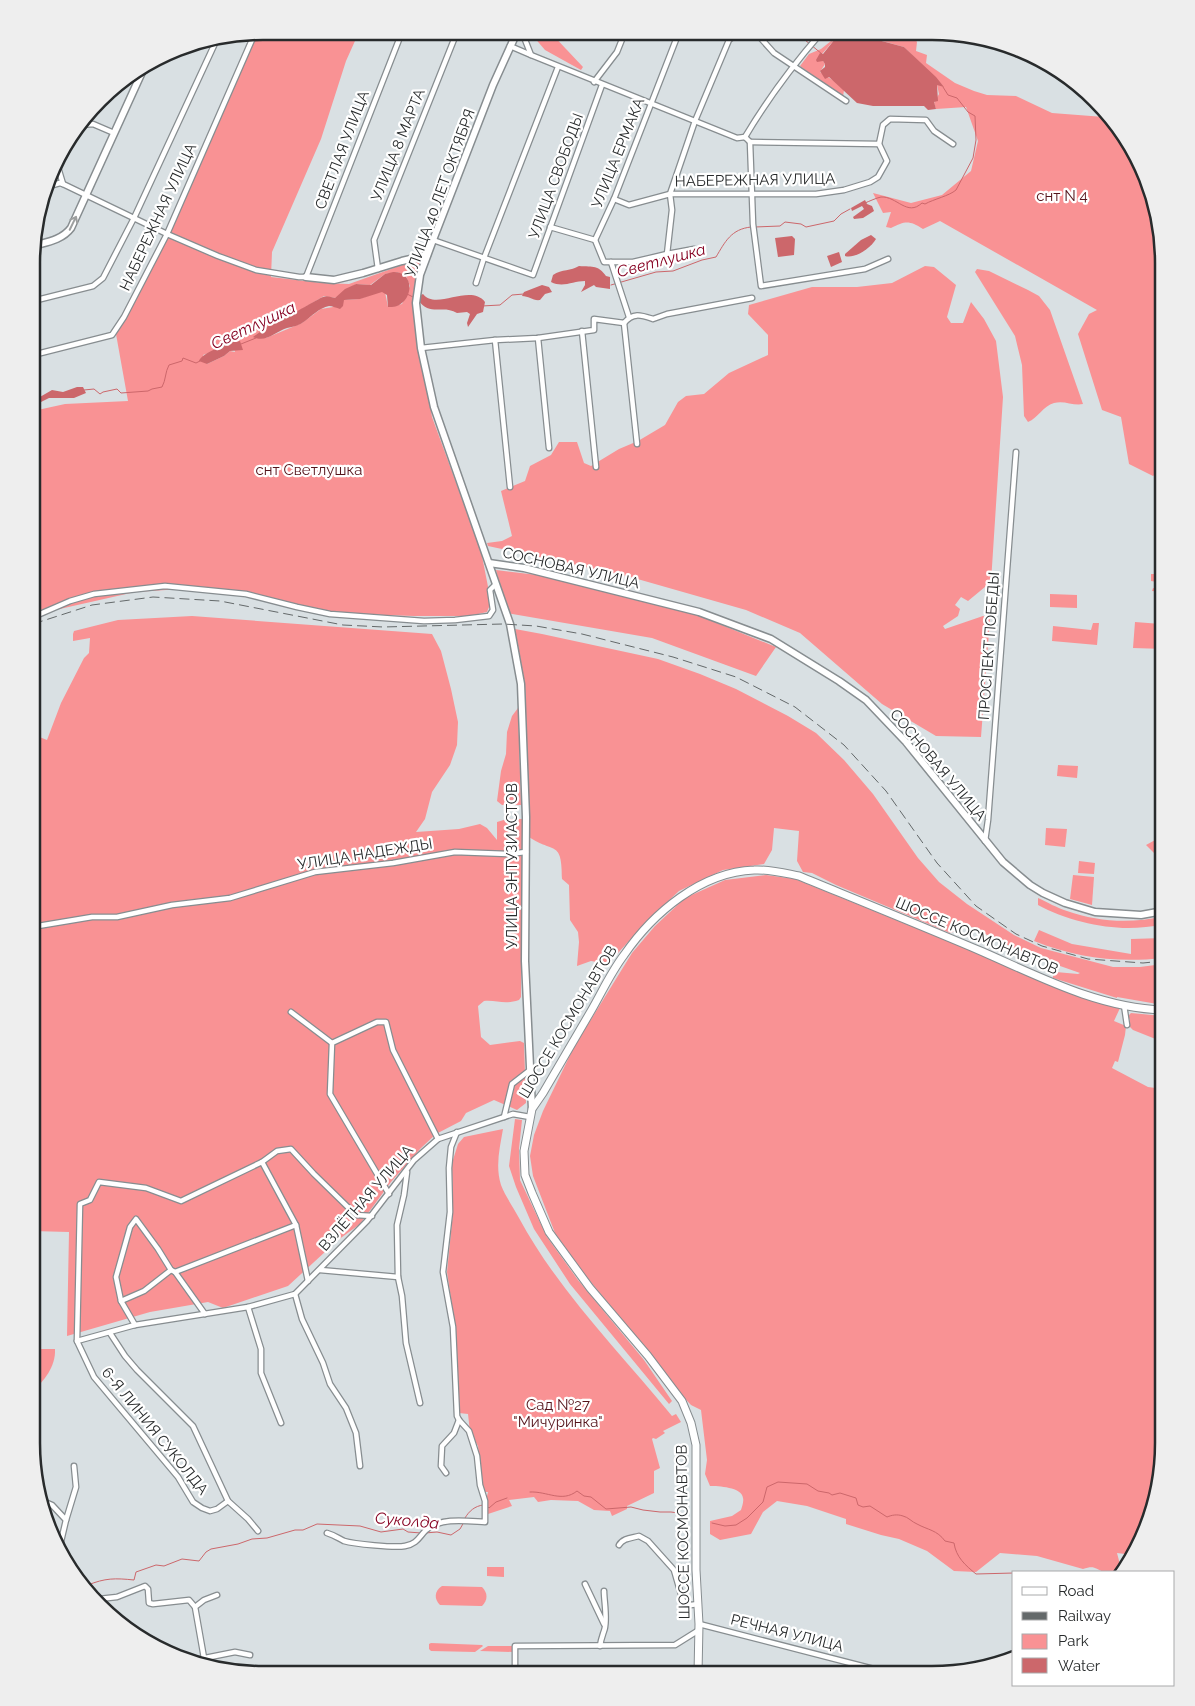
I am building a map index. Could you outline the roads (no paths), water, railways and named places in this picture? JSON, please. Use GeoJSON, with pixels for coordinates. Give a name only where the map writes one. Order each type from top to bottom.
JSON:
{"type":"FeatureCollection","features":[{"type":"Feature","properties":{"kind":"main road","name":"ШОССЕ КОСМОНАВТОВ"},"geometry":{"type":"LineString","coordinates":[[698,1666],[696,1445],[691,1423],[682,1401],[648,1356],[590,1288],[549,1232],[525,1175],[524,1151],[532,1109],[624,955],[665,909],[692,890],[726,875],[754,870],[781,872],[799,876],[984,952],[1045,980],[1089,996],[1124,1005],[1155,1009]]}},
{"type":"Feature","properties":{"kind":"street","name":"НАБЕРЕЖНАЯ УЛИЦА"},"geometry":{"type":"LineString","coordinates":[[40,353],[112,334],[124,317],[167,234],[252,40]]}},
{"type":"Feature","properties":{"kind":"street","name":"СВЕТЛАЯ УЛИЦА"},"geometry":{"type":"LineString","coordinates":[[306,277],[399,40]]}},
{"type":"Feature","properties":{"kind":"street","name":"УЛИЦА 8 МАРТА"},"geometry":{"type":"LineString","coordinates":[[378,269],[374,240],[454,40]]}},
{"type":"Feature","properties":{"kind":"street","name":"УЛИЦА 40 ЛЕТ ОКТЯБРЯ"},"geometry":{"type":"LineString","coordinates":[[510,624],[434,407],[421,348],[416,300],[420,275],[427,255],[513,40]]}},
{"type":"Feature","properties":{"kind":"street"},"geometry":{"type":"LineString","coordinates":[[525,40],[531,55]]}},
{"type":"Feature","properties":{"kind":"street"},"geometry":{"type":"LineString","coordinates":[[594,82],[614,56],[621,40]]}},
{"type":"Feature","properties":{"kind":"street","name":"УЛИЦА ЕРМАКА"},"geometry":{"type":"LineString","coordinates":[[595,240],[614,199],[676,40]]}},
{"type":"Feature","properties":{"kind":"street"},"geometry":{"type":"LineString","coordinates":[[667,254],[672,210],[670,194],[695,121],[729,40]]}},
{"type":"Feature","properties":{"kind":"street"},"geometry":{"type":"LineString","coordinates":[[762,40],[774,53],[846,101]]}},
{"type":"Feature","properties":{"kind":"street"},"geometry":{"type":"LineString","coordinates":[[745,137],[766,102],[814,40]]}},
{"type":"Feature","properties":{"kind":"street"},"geometry":{"type":"LineString","coordinates":[[40,299],[94,286],[103,278],[134,218],[214,45]]}},
{"type":"Feature","properties":{"kind":"street"},"geometry":{"type":"LineString","coordinates":[[510,46],[594,82],[737,138],[745,137]]}},
{"type":"Feature","properties":{"kind":"street"},"geometry":{"type":"LineString","coordinates":[[476,283],[558,67]]}},
{"type":"Feature","properties":{"kind":"street"},"geometry":{"type":"LineString","coordinates":[[41,243],[66,235],[71,228],[139,78]]}},
{"type":"Feature","properties":{"kind":"street","name":"УЛИЦА СВОБОДЫ"},"geometry":{"type":"LineString","coordinates":[[484,258],[533,275],[602,85]]}},
{"type":"Feature","properties":{"kind":"street"},"geometry":{"type":"LineString","coordinates":[[750,142],[879,144],[883,125],[890,119],[926,120],[934,131],[953,144]]}},
{"type":"Feature","properties":{"kind":"street"},"geometry":{"type":"LineString","coordinates":[[88,124],[93,124],[114,133]]}},
{"type":"Feature","properties":{"kind":"street"},"geometry":{"type":"LineString","coordinates":[[745,137],[750,142],[752,194],[761,286],[865,269],[888,259]]}},
{"type":"Feature","properties":{"kind":"street","name":"НАБЕРЕЖНАЯ УЛИЦА"},"geometry":{"type":"LineString","coordinates":[[614,199],[633,205],[670,194],[816,194],[844,190],[870,182],[878,177],[888,161],[879,144]]}},
{"type":"Feature","properties":{"kind":"street"},"geometry":{"type":"LineString","coordinates":[[60,172],[64,184]]}},
{"type":"Feature","properties":{"kind":"street"},"geometry":{"type":"LineString","coordinates":[[54,184],[64,184],[167,234],[256,270],[334,280],[427,255]]}},
{"type":"Feature","properties":{"kind":"street"},"geometry":{"type":"LineString","coordinates":[[550,227],[595,240],[604,262],[633,262],[694,249]]}},
{"type":"Feature","properties":{"kind":"street"},"geometry":{"type":"LineString","coordinates":[[433,240],[484,258]]}},
{"type":"Feature","properties":{"kind":"street"},"geometry":{"type":"LineString","coordinates":[[611,262],[629,317]]}},
{"type":"Feature","properties":{"kind":"street"},"geometry":{"type":"LineString","coordinates":[[637,444],[624,323],[629,317],[639,314],[653,319],[666,314],[752,298]]}},
{"type":"Feature","properties":{"kind":"street"},"geometry":{"type":"LineString","coordinates":[[421,348],[495,340],[538,338],[594,330],[594,319],[624,323]]}},
{"type":"Feature","properties":{"kind":"street"},"geometry":{"type":"LineString","coordinates":[[582,332],[596,467]]}},
{"type":"Feature","properties":{"kind":"street"},"geometry":{"type":"LineString","coordinates":[[538,338],[549,448]]}},
{"type":"Feature","properties":{"kind":"street"},"geometry":{"type":"LineString","coordinates":[[495,340],[510,487]]}},
{"type":"Feature","properties":{"kind":"street","name":"ПРОСПЕКТ ПОБЕДЫ"},"geometry":{"type":"LineString","coordinates":[[985,841],[1016,452]]}},
{"type":"Feature","properties":{"kind":"street","name":"СОСНОВАЯ УЛИЦА"},"geometry":{"type":"LineString","coordinates":[[489,562],[524,568],[699,612],[771,639],[840,681],[866,700],[906,742],[1003,862],[1020,878],[1042,894],[1095,912],[1114,914],[1155,912]]}},
{"type":"Feature","properties":{"kind":"street"},"geometry":{"type":"LineString","coordinates":[[40,614],[70,601],[94,594],[165,586],[246,594],[330,614],[424,622],[455,620],[489,616],[493,610],[490,590],[496,584]]}},
{"type":"Feature","properties":{"kind":"street","name":"УЛИЦА ЭНТУЗИАСТОВ"},"geometry":{"type":"LineString","coordinates":[[510,624],[521,684],[526,852],[525,961],[532,1109]]}},
{"type":"Feature","properties":{"kind":"street","name":"УЛИЦА НАДЕЖДЫ"},"geometry":{"type":"LineString","coordinates":[[40,926],[92,917],[117,917],[172,905],[230,898],[315,872],[393,863],[454,852],[508,854],[526,852]]}},
{"type":"Feature","properties":{"kind":"street"},"geometry":{"type":"LineString","coordinates":[[1124,1005],[1127,1026]]}},
{"type":"Feature","properties":{"kind":"street"},"geometry":{"type":"LineString","coordinates":[[291,1012],[332,1043]]}},
{"type":"Feature","properties":{"kind":"street"},"geometry":{"type":"LineString","coordinates":[[332,1043],[377,1022],[386,1022],[393,1050],[438,1139]]}},
{"type":"Feature","properties":{"kind":"street"},"geometry":{"type":"LineString","coordinates":[[332,1043],[330,1094],[389,1194]]}},
{"type":"Feature","properties":{"kind":"street"},"geometry":{"type":"LineString","coordinates":[[504,1117],[512,1084],[530,1070]]}},
{"type":"Feature","properties":{"kind":"street","name":"ВЗЛЁТНАЯ УЛИЦА"},"geometry":{"type":"LineString","coordinates":[[77,1341],[135,1325],[248,1307],[295,1294],[372,1216],[414,1160],[438,1139],[512,1114],[530,1117]]}},
{"type":"Feature","properties":{"kind":"street"},"geometry":{"type":"LineString","coordinates":[[446,1473],[441,1466],[442,1446],[454,1433],[459,1420],[453,1327],[443,1272],[450,1212],[449,1168],[451,1147],[457,1132]]}},
{"type":"Feature","properties":{"kind":"street"},"geometry":{"type":"LineString","coordinates":[[77,1341],[80,1204],[90,1200],[99,1182],[146,1188],[181,1201],[262,1162],[277,1151],[291,1149],[356,1215],[372,1216]]}},
{"type":"Feature","properties":{"kind":"street"},"geometry":{"type":"LineString","coordinates":[[262,1162],[296,1225],[308,1282]]}},
{"type":"Feature","properties":{"kind":"street"},"geometry":{"type":"LineString","coordinates":[[407,1170],[404,1195],[397,1225],[398,1277],[402,1296],[406,1343],[420,1403]]}},
{"type":"Feature","properties":{"kind":"street"},"geometry":{"type":"LineString","coordinates":[[135,1325],[121,1300],[116,1277],[130,1226],[136,1219],[205,1314]]}},
{"type":"Feature","properties":{"kind":"street"},"geometry":{"type":"LineString","coordinates":[[121,1300],[144,1291],[173,1271],[296,1225]]}},
{"type":"Feature","properties":{"kind":"street"},"geometry":{"type":"LineString","coordinates":[[320,1270],[398,1277]]}},
{"type":"Feature","properties":{"kind":"street"},"geometry":{"type":"LineString","coordinates":[[295,1294],[302,1320],[323,1363],[330,1384],[346,1408],[353,1424],[360,1466]]}},
{"type":"Feature","properties":{"kind":"street"},"geometry":{"type":"LineString","coordinates":[[248,1307],[261,1350],[261,1373],[281,1423]]}},
{"type":"Feature","properties":{"kind":"street"},"geometry":{"type":"LineString","coordinates":[[110,1333],[137,1370],[193,1426],[228,1501],[258,1531]]}},
{"type":"Feature","properties":{"kind":"street","name":"6-Я ЛИНИЯ СУКОЛДА"},"geometry":{"type":"LineString","coordinates":[[77,1341],[94,1377],[178,1477],[193,1502],[210,1511],[218,1509],[228,1501]]}},
{"type":"Feature","properties":{"kind":"street"},"geometry":{"type":"LineString","coordinates":[[327,1533],[338,1536],[344,1541],[380,1546],[406,1546],[419,1540],[426,1530],[438,1523],[486,1522],[477,1456],[469,1431],[459,1420]]}},
{"type":"Feature","properties":{"kind":"street"},"geometry":{"type":"LineString","coordinates":[[62,1539],[76,1487],[74,1466]]}},
{"type":"Feature","properties":{"kind":"street"},"geometry":{"type":"LineString","coordinates":[[49,1504],[66,1520]]}},
{"type":"Feature","properties":{"kind":"street"},"geometry":{"type":"LineString","coordinates":[[619,1545],[628,1538],[639,1536],[648,1542],[674,1570],[683,1601],[691,1605],[698,1604]]}},
{"type":"Feature","properties":{"kind":"street"},"geometry":{"type":"LineString","coordinates":[[585,1584],[605,1625]]}},
{"type":"Feature","properties":{"kind":"street"},"geometry":{"type":"LineString","coordinates":[[102,1598],[116,1597],[145,1586],[148,1589],[149,1603],[189,1600],[195,1607],[204,1658]]}},
{"type":"Feature","properties":{"kind":"street"},"geometry":{"type":"LineString","coordinates":[[600,1646],[605,1625],[604,1591]]}},
{"type":"Feature","properties":{"kind":"street"},"geometry":{"type":"LineString","coordinates":[[195,1607],[204,1600],[217,1596]]}},
{"type":"Feature","properties":{"kind":"street"},"geometry":{"type":"LineString","coordinates":[[515,1666],[515,1646],[675,1646],[699,1627]]}},
{"type":"Feature","properties":{"kind":"street","name":"РЕЧНАЯ УЛИЦА"},"geometry":{"type":"LineString","coordinates":[[699,1627],[860,1666]]}},
{"type":"Feature","properties":{"kind":"street"},"geometry":{"type":"LineString","coordinates":[[205,1658],[235,1652],[250,1654]]}},
{"type":"Feature","properties":{"kind":"water"},"geometry":{"type":"Polygon","coordinates":[[[834,40],[878,40],[904,47],[944,87],[937,85],[938,101],[934,102],[936,109],[928,110],[924,106],[873,106],[857,103],[829,77],[825,79],[820,71],[825,67],[825,64],[823,61],[817,62],[816,60],[820,53],[823,54],[834,40]]]}},
{"type":"Feature","properties":{"kind":"water"},"geometry":{"type":"Polygon","coordinates":[[[865,200],[867,204],[872,206],[874,211],[863,218],[854,219],[853,217],[864,209],[862,206],[852,211],[851,208],[865,200]]]}},
{"type":"Feature","properties":{"kind":"water"},"geometry":{"type":"Polygon","coordinates":[[[871,235],[876,239],[867,249],[853,256],[845,256],[861,240],[871,235]]]}},
{"type":"Feature","properties":{"kind":"water"},"geometry":{"type":"Polygon","coordinates":[[[792,236],[795,239],[794,255],[778,257],[775,238],[792,236]]]}},
{"type":"Feature","properties":{"kind":"water"},"geometry":{"type":"Polygon","coordinates":[[[839,252],[842,262],[831,267],[827,256],[839,252]]]}},
{"type":"Feature","properties":{"kind":"water"},"geometry":{"type":"Polygon","coordinates":[[[579,266],[595,267],[601,270],[606,276],[610,277],[610,289],[594,285],[581,292],[585,281],[564,284],[551,282],[553,275],[579,266]]]}},
{"type":"Feature","properties":{"kind":"water"},"geometry":{"type":"Polygon","coordinates":[[[401,273],[409,283],[407,297],[396,306],[388,307],[387,295],[382,292],[360,299],[344,300],[343,306],[340,309],[330,306],[325,307],[299,325],[287,328],[266,338],[253,337],[282,316],[287,318],[324,296],[335,298],[345,289],[356,284],[371,285],[385,274],[401,273]]]}},
{"type":"Feature","properties":{"kind":"water"},"geometry":{"type":"Polygon","coordinates":[[[542,285],[549,287],[552,292],[545,294],[540,300],[522,296],[524,292],[542,285]]]}},
{"type":"Feature","properties":{"kind":"water"},"geometry":{"type":"Polygon","coordinates":[[[423,294],[436,300],[471,295],[479,297],[485,302],[483,312],[477,314],[468,327],[467,323],[470,314],[467,312],[457,313],[427,308],[418,300],[423,294]]]}},
{"type":"Feature","properties":{"kind":"water"},"geometry":{"type":"Polygon","coordinates":[[[233,340],[234,342],[240,341],[243,350],[230,351],[207,364],[199,361],[209,352],[233,340]]]}},
{"type":"Feature","properties":{"kind":"water"},"geometry":{"type":"Polygon","coordinates":[[[83,387],[86,393],[74,398],[49,398],[40,402],[40,397],[52,390],[63,392],[83,387]]]}},
{"type":"Feature","properties":{"kind":"waterway","name":"Светлушка"},"geometry":{"type":"LineString","coordinates":[[805,40],[822,54]]}},
{"type":"Feature","properties":{"kind":"waterway","name":"Светлушка"},"geometry":{"type":"LineString","coordinates":[[865,203],[881,197],[892,199],[912,208],[956,190],[973,158],[976,140],[975,116],[968,112],[957,98],[948,95],[943,87]]}},
{"type":"Feature","properties":{"kind":"waterway","name":"Светлушка"},"geometry":{"type":"LineString","coordinates":[[755,227],[780,226],[785,222],[801,224],[806,227],[834,221],[850,209]]}},
{"type":"Feature","properties":{"kind":"waterway","name":"Светлушка"},"geometry":{"type":"LineString","coordinates":[[611,285],[656,272],[673,271],[716,257],[729,237],[738,230],[751,227]]}},
{"type":"Feature","properties":{"kind":"waterway","name":"Светлушка"},"geometry":{"type":"LineString","coordinates":[[407,294],[415,298]]}},
{"type":"Feature","properties":{"kind":"waterway","name":"Светлушка"},"geometry":{"type":"LineString","coordinates":[[482,306],[500,305],[512,295],[524,294]]}},
{"type":"Feature","properties":{"kind":"waterway","name":"Светлушка"},"geometry":{"type":"LineString","coordinates":[[241,344],[256,338]]}},
{"type":"Feature","properties":{"kind":"waterway","name":"Светлушка"},"geometry":{"type":"LineString","coordinates":[[84,390],[94,389],[100,394],[117,389],[121,393],[148,391],[162,387],[169,365],[182,361],[183,358],[196,363],[200,361]]}},
{"type":"Feature","properties":{"kind":"waterway","name":"Суколда"},"geometry":{"type":"LineString","coordinates":[[712,1523],[725,1526],[736,1525],[747,1518],[763,1502],[767,1487],[778,1482],[807,1484],[818,1491],[832,1495],[840,1493],[856,1498],[858,1505],[863,1507],[870,1506],[887,1517],[893,1515],[905,1517],[936,1532],[945,1541],[954,1543],[962,1560],[976,1574],[1012,1573]]}},
{"type":"Feature","properties":{"kind":"waterway","name":"Суколда"},"geometry":{"type":"LineString","coordinates":[[530,1492],[566,1496],[577,1491],[584,1496],[591,1497],[606,1509],[631,1507],[686,1514]]}},
{"type":"Feature","properties":{"kind":"waterway","name":"Суколда"},"geometry":{"type":"LineString","coordinates":[[487,1506],[489,1508],[496,1502],[507,1498]]}},
{"type":"Feature","properties":{"kind":"waterway","name":"Суколда"},"geometry":{"type":"LineString","coordinates":[[465,1518],[472,1509],[483,1505]]}},
{"type":"Feature","properties":{"kind":"waterway","name":"Суколда"},"geometry":{"type":"LineString","coordinates":[[425,1533],[437,1532],[451,1535],[460,1529],[464,1522]]}},
{"type":"Feature","properties":{"kind":"waterway","name":"Суколда"},"geometry":{"type":"LineString","coordinates":[[90,1584],[110,1579],[134,1580],[136,1572],[156,1565],[164,1566],[182,1559],[199,1561],[211,1549],[238,1544],[252,1539],[267,1538],[295,1530],[303,1530],[317,1524],[360,1526],[381,1532],[403,1529],[408,1532],[421,1533]]}},
{"type":"Feature","properties":{"kind":"railway"},"geometry":{"type":"LineString","coordinates":[[40,622],[92,605],[153,597],[220,601],[343,625],[383,627],[503,624],[536,626],[582,634],[673,657],[736,677],[795,707],[844,745],[886,791],[937,863],[976,906],[1016,934],[1042,946],[1088,959],[1143,963],[1155,962]]}},
{"type":"Feature","properties":{"kind":"park label","name":"снт N 4"},"geometry":{"type":"Point","coordinates":[1062,196]}},
{"type":"Feature","properties":{"kind":"park label","name":"снт Светлушка"},"geometry":{"type":"Point","coordinates":[309,470]}},
{"type":"Feature","properties":{"kind":"park label","name":"Сад №27 \"Мичуринка\""},"geometry":{"type":"Point","coordinates":[558,1414]}}]}
